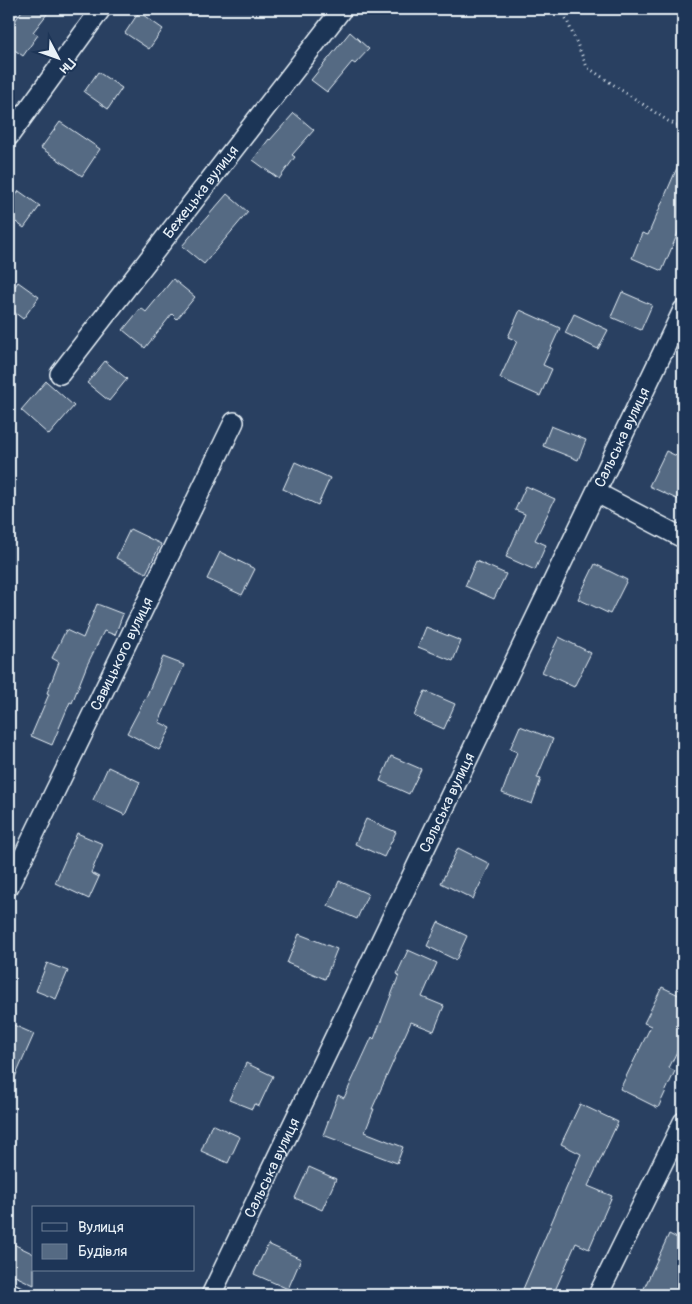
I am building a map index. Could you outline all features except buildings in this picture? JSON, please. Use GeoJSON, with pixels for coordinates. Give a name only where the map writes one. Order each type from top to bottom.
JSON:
{"type":"FeatureCollection","features":[{"type":"Feature","properties":{"kind":"street"},"geometry":{"type":"LineString","coordinates":[[9,136],[101,9]]}},
{"type":"Feature","properties":{"kind":"street","name":"Бежецька вулиця"},"geometry":{"type":"LineString","coordinates":[[60,374],[342,9]]}},
{"type":"Feature","properties":{"kind":"street","name":"Сальська вулиця"},"geometry":{"type":"LineString","coordinates":[[211,1295],[597,493],[683,310]]}},
{"type":"Feature","properties":{"kind":"street","name":"Савицького вулиця"},"geometry":{"type":"LineString","coordinates":[[9,886],[234,422]]}},
{"type":"Feature","properties":{"kind":"street"},"geometry":{"type":"LineString","coordinates":[[597,493],[683,538]]}},
{"type":"Feature","properties":{"kind":"street"},"geometry":{"type":"LineString","coordinates":[[598,1295],[683,1122]]}},
{"type":"Feature","properties":{"kind":"street"},"geometry":{"type":"LineString","coordinates":[[9,1292],[15,1295]]}},
{"type":"Feature","properties":{"kind":"path"},"geometry":{"type":"LineString","coordinates":[[562,9],[587,67],[668,121],[683,128]]}}]}
